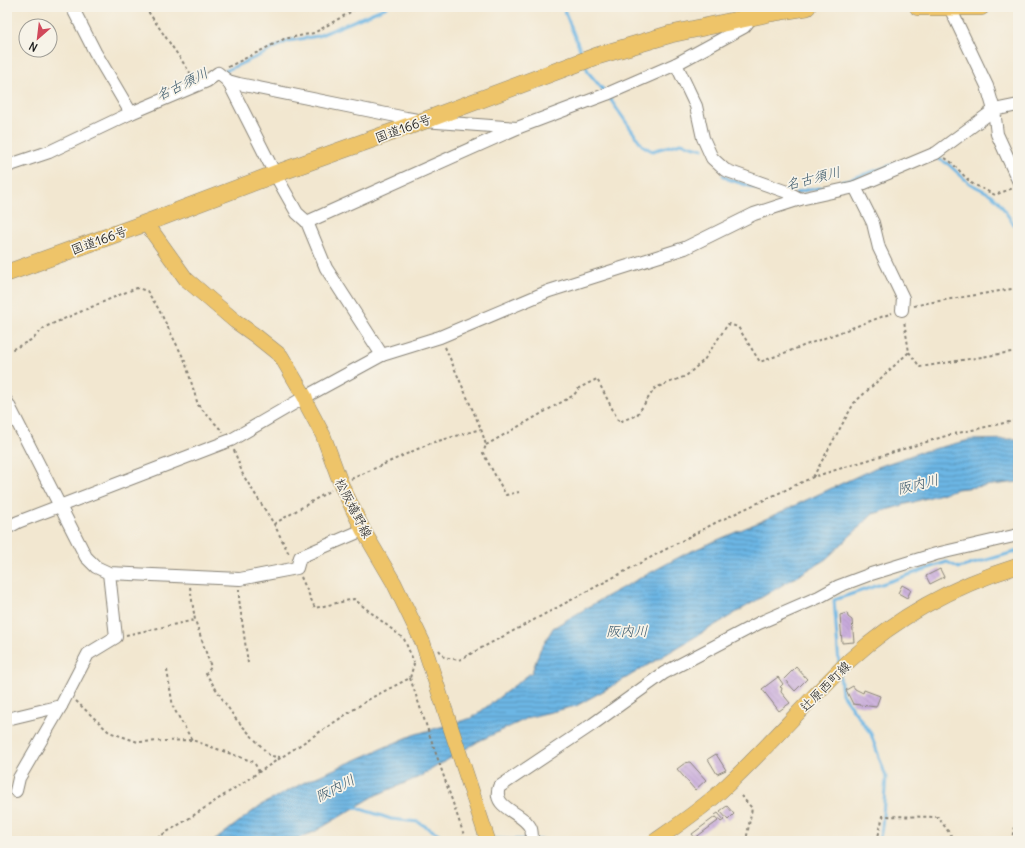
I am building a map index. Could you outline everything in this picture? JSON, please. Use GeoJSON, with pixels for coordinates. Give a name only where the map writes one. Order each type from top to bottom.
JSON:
{"type":"FeatureCollection","features":[{"type":"Feature","properties":{"kind":"highway","name":"国道166号"},"geometry":{"type":"LineString","coordinates":[[7,273],[597,56],[671,34],[753,16],[769,10],[807,7]]}},
{"type":"Feature","properties":{"kind":"highway"},"geometry":{"type":"LineString","coordinates":[[918,7],[981,7]]}},
{"type":"Feature","properties":{"kind":"main road","name":"松阪嬉野線"},"geometry":{"type":"LineString","coordinates":[[146,223],[186,279],[230,317],[280,356],[305,397],[308,407],[323,435],[340,484],[363,530],[394,583],[423,643],[488,841]]}},
{"type":"Feature","properties":{"kind":"main road","name":"辻原西町線"},"geometry":{"type":"LineString","coordinates":[[655,841],[682,822],[722,790],[834,676],[890,628],[939,598],[982,578],[1018,566]]}},
{"type":"Feature","properties":{"kind":"street"},"geometry":{"type":"LineString","coordinates":[[72,7],[131,113]]}},
{"type":"Feature","properties":{"kind":"street"},"geometry":{"type":"LineString","coordinates":[[950,8],[987,86],[994,110],[997,134],[1018,180]]}},
{"type":"Feature","properties":{"kind":"street"},"geometry":{"type":"LineString","coordinates":[[307,222],[517,128],[607,94],[676,64],[744,27],[753,16]]}},
{"type":"Feature","properties":{"kind":"street"},"geometry":{"type":"LineString","coordinates":[[676,64],[696,106],[704,138],[712,158],[725,170],[787,192],[799,199]]}},
{"type":"Feature","properties":{"kind":"street"},"geometry":{"type":"LineString","coordinates":[[7,166],[50,152],[131,113],[198,84],[223,77],[423,121],[517,128]]}},
{"type":"Feature","properties":{"kind":"street"},"geometry":{"type":"LineString","coordinates":[[223,77],[297,213],[307,222],[326,268],[382,355]]}},
{"type":"Feature","properties":{"kind":"street"},"geometry":{"type":"LineString","coordinates":[[7,528],[18,522],[231,440],[382,355],[440,337],[549,291],[685,248],[754,214],[799,199],[855,187],[933,154],[994,110],[1018,105]]}},
{"type":"Feature","properties":{"kind":"street"},"geometry":{"type":"LineString","coordinates":[[855,187],[873,224],[879,248],[903,298],[902,310]]}},
{"type":"Feature","properties":{"kind":"street"},"geometry":{"type":"LineString","coordinates":[[7,402],[86,557],[96,567],[109,573],[240,579],[296,568],[300,557],[363,530]]}},
{"type":"Feature","properties":{"kind":"street"},"geometry":{"type":"LineString","coordinates":[[532,837],[530,827],[505,807],[499,800],[497,795],[499,787],[593,724],[664,673],[759,623],[854,580],[936,554],[1018,535]]}},
{"type":"Feature","properties":{"kind":"street"},"geometry":{"type":"LineString","coordinates":[[16,791],[19,778],[61,706],[88,654],[116,637],[109,573]]}},
{"type":"Feature","properties":{"kind":"street"},"geometry":{"type":"LineString","coordinates":[[7,719],[61,706]]}},
{"type":"Feature","properties":{"kind":"path"},"geometry":{"type":"LineString","coordinates":[[145,7],[198,84]]}},
{"type":"Feature","properties":{"kind":"path"},"geometry":{"type":"LineString","coordinates":[[223,77],[223,69],[284,39],[314,33],[359,7]]}},
{"type":"Feature","properties":{"kind":"path"},"geometry":{"type":"LineString","coordinates":[[933,154],[952,162],[971,183],[995,195],[1018,186]]}},
{"type":"Feature","properties":{"kind":"path"},"geometry":{"type":"LineString","coordinates":[[7,352],[33,339],[45,327],[137,288],[147,291],[158,308],[185,361],[198,405],[231,440],[242,475],[274,524],[315,608],[354,599],[404,639],[414,662]]}},
{"type":"Feature","properties":{"kind":"path"},"geometry":{"type":"LineString","coordinates":[[486,445],[574,395],[579,388],[597,379],[619,422],[637,415],[655,388],[686,376],[704,360],[728,324],[738,327],[760,362],[902,310],[927,303],[1018,288]]}},
{"type":"Feature","properties":{"kind":"path"},"geometry":{"type":"LineString","coordinates":[[902,310],[909,352],[920,367],[1018,351]]}},
{"type":"Feature","properties":{"kind":"path"},"geometry":{"type":"LineString","coordinates":[[440,337],[482,429],[486,445],[483,453],[506,495],[519,492]]}},
{"type":"Feature","properties":{"kind":"path"},"geometry":{"type":"LineString","coordinates":[[813,477],[854,403],[909,352]]}},
{"type":"Feature","properties":{"kind":"path"},"geometry":{"type":"LineString","coordinates":[[466,841],[410,678],[414,662],[426,637],[430,638],[444,657],[459,660],[715,523],[813,477],[949,435],[1018,420]]}},
{"type":"Feature","properties":{"kind":"path"},"geometry":{"type":"LineString","coordinates":[[274,524],[340,484],[431,443],[482,429]]}},
{"type":"Feature","properties":{"kind":"path"},"geometry":{"type":"LineString","coordinates":[[189,577],[195,620],[211,667],[206,674],[235,718],[270,756],[282,757]]}},
{"type":"Feature","properties":{"kind":"path"},"geometry":{"type":"LineString","coordinates":[[240,579],[239,599],[248,663]]}},
{"type":"Feature","properties":{"kind":"path"},"geometry":{"type":"LineString","coordinates":[[116,637],[195,620]]}},
{"type":"Feature","properties":{"kind":"path"},"geometry":{"type":"LineString","coordinates":[[167,670],[173,707],[192,740]]}},
{"type":"Feature","properties":{"kind":"path"},"geometry":{"type":"LineString","coordinates":[[152,841],[371,698],[410,678]]}},
{"type":"Feature","properties":{"kind":"path"},"geometry":{"type":"LineString","coordinates":[[68,693],[109,732],[138,742],[192,740],[254,762],[259,772]]}},
{"type":"Feature","properties":{"kind":"path"},"geometry":{"type":"LineString","coordinates":[[741,796],[752,808],[746,841]]}},
{"type":"Feature","properties":{"kind":"path"},"geometry":{"type":"LineString","coordinates":[[876,841],[883,816],[938,817],[955,841]]}},
{"type":"Feature","properties":{"kind":"path"},"geometry":{"type":"LineString","coordinates":[[1011,841],[1018,816]]}},
{"type":"Feature","properties":{"kind":"water","name":"阪内川"},"geometry":{"type":"Polygon","coordinates":[[[1018,439],[1018,482],[957,489],[873,514],[826,559],[621,681],[576,706],[530,717],[479,741],[417,778],[376,795],[314,832],[292,841],[214,841],[261,805],[307,781],[413,735],[472,718],[532,672],[540,650],[553,628],[607,596],[685,554],[757,523],[875,468],[921,452],[970,440],[1018,439]]]}},
{"type":"Feature","properties":{"kind":"building"},"geometry":{"type":"Polygon","coordinates":[[[940,569],[944,577],[930,584],[926,576],[940,569]]]}},
{"type":"Feature","properties":{"kind":"building"},"geometry":{"type":"Polygon","coordinates":[[[902,585],[911,590],[907,598],[898,593],[902,585]]]}},
{"type":"Feature","properties":{"kind":"building"},"geometry":{"type":"Polygon","coordinates":[[[847,613],[848,617],[852,620],[854,642],[842,643],[840,615],[847,613]]]}},
{"type":"Feature","properties":{"kind":"building"},"geometry":{"type":"Polygon","coordinates":[[[796,667],[807,679],[795,691],[784,679],[796,667]]]}},
{"type":"Feature","properties":{"kind":"building"},"geometry":{"type":"Polygon","coordinates":[[[778,677],[783,684],[780,687],[782,688],[781,692],[790,703],[779,711],[762,689],[778,677]]]}},
{"type":"Feature","properties":{"kind":"building"},"geometry":{"type":"Polygon","coordinates":[[[853,686],[855,689],[863,693],[864,690],[880,696],[876,707],[853,704],[846,690],[853,686]]]}},
{"type":"Feature","properties":{"kind":"building"},"geometry":{"type":"Polygon","coordinates":[[[716,754],[726,770],[717,774],[708,759],[716,754]]]}},
{"type":"Feature","properties":{"kind":"building"},"geometry":{"type":"Polygon","coordinates":[[[690,762],[706,780],[695,790],[677,769],[685,763],[690,762]]]}},
{"type":"Feature","properties":{"kind":"building"},"geometry":{"type":"Polygon","coordinates":[[[727,806],[734,814],[728,820],[720,811],[727,806]]]}},
{"type":"Feature","properties":{"kind":"building"},"geometry":{"type":"Polygon","coordinates":[[[718,813],[724,820],[721,822],[715,815],[718,813]]]}},
{"type":"Feature","properties":{"kind":"building"},"geometry":{"type":"Polygon","coordinates":[[[715,817],[718,821],[695,838],[692,834],[715,817]]]}},
{"type":"Feature","properties":{"kind":"waterway","name":"名古須川"},"geometry":{"type":"LineString","coordinates":[[223,73],[288,41],[318,36],[387,7]]}},
{"type":"Feature","properties":{"kind":"waterway","name":"名古須川"},"geometry":{"type":"LineString","coordinates":[[563,7],[583,57]]}},
{"type":"Feature","properties":{"kind":"waterway","name":"名古須川"},"geometry":{"type":"LineString","coordinates":[[586,66],[588,72],[605,92]]}},
{"type":"Feature","properties":{"kind":"waterway","name":"名古須川"},"geometry":{"type":"LineString","coordinates":[[608,96],[642,145],[652,151],[681,143],[703,149]]}},
{"type":"Feature","properties":{"kind":"waterway","name":"名古須川"},"geometry":{"type":"LineString","coordinates":[[935,157],[948,164],[969,183],[992,195],[999,202],[1018,229]]}},
{"type":"Feature","properties":{"kind":"waterway","name":"名古須川"},"geometry":{"type":"LineString","coordinates":[[796,193],[827,187],[898,163]]}},
{"type":"Feature","properties":{"kind":"waterway","name":"名古須川"},"geometry":{"type":"LineString","coordinates":[[723,175],[728,179],[783,197],[787,196]]}},
{"type":"Feature","properties":{"kind":"waterway"},"geometry":{"type":"LineString","coordinates":[[839,664],[834,600],[947,562],[959,568],[1018,551]]}},
{"type":"Feature","properties":{"kind":"waterway"},"geometry":{"type":"LineString","coordinates":[[840,676],[842,694],[871,734],[886,777],[882,827],[879,841]]}},
{"type":"Feature","properties":{"kind":"waterway"},"geometry":{"type":"LineString","coordinates":[[352,806],[391,819],[418,822],[442,836],[482,839]]}},
{"type":"Feature","properties":{"kind":"waterway"},"geometry":{"type":"LineString","coordinates":[[492,839],[530,840]]}},
{"type":"Feature","properties":{"kind":"waterway"},"geometry":{"type":"LineString","coordinates":[[536,840],[558,841]]}}]}
